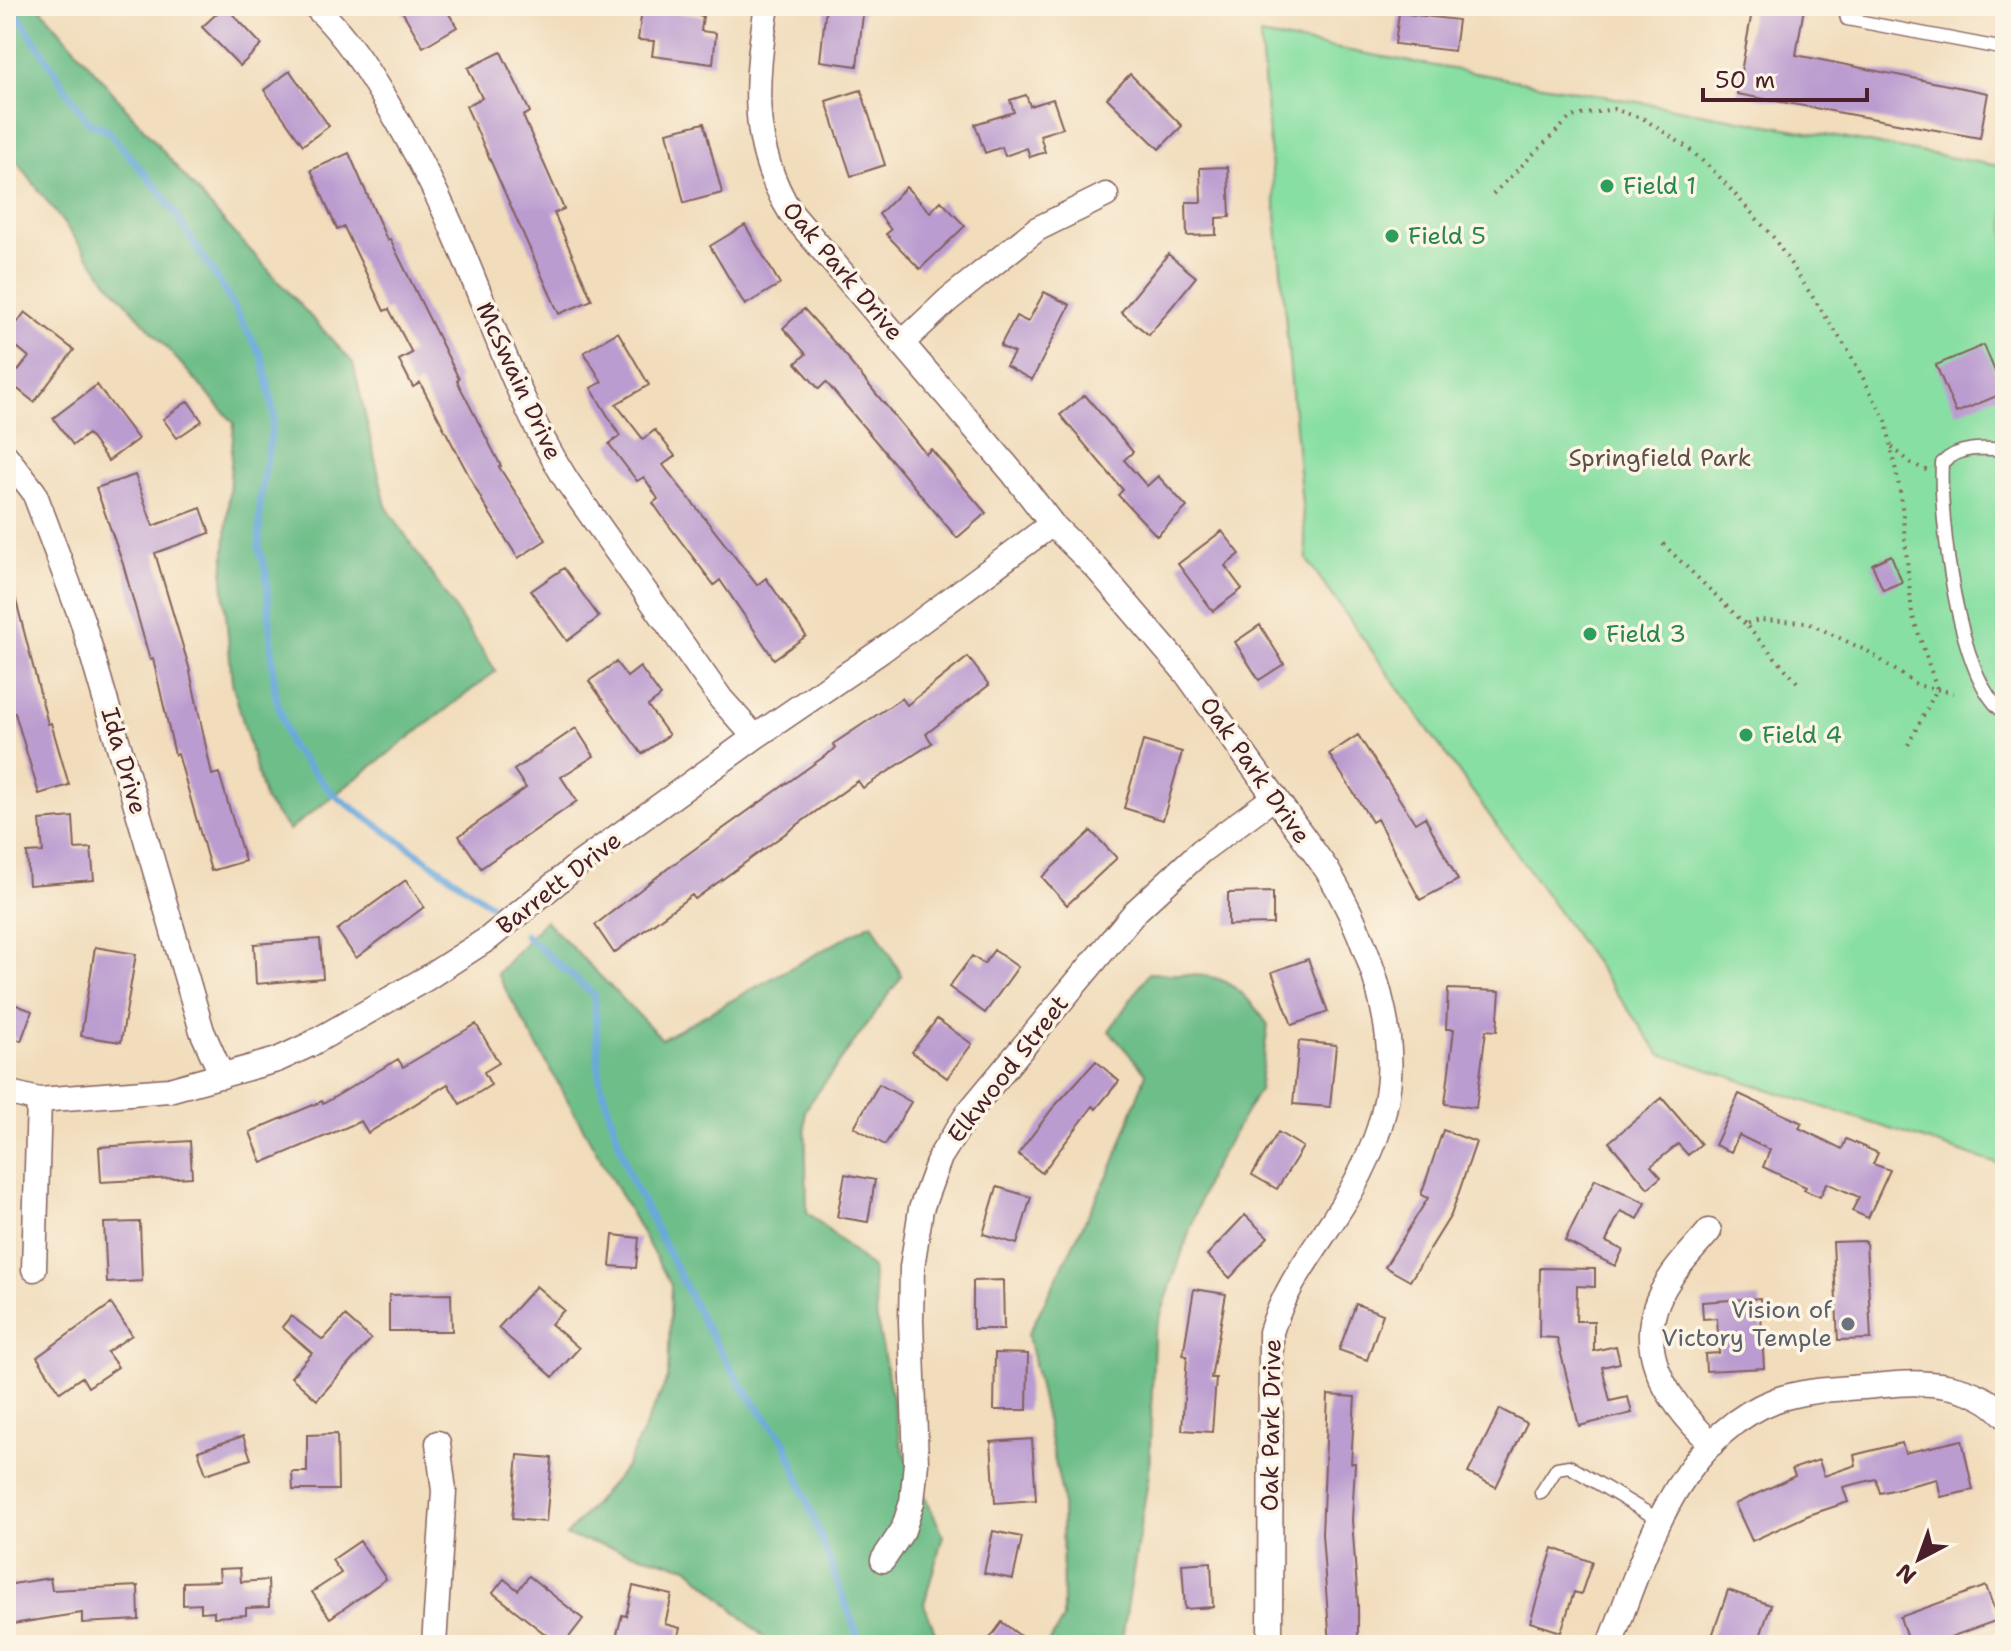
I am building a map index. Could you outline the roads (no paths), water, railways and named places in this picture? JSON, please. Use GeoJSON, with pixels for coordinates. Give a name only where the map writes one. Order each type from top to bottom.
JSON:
{"type":"FeatureCollection","features":[{"type":"Feature","properties":{"kind":"street","name":"McSwain Drive"},"geometry":{"type":"LineString","coordinates":[[315,6],[359,56],[401,127],[457,240],[519,394],[544,445],[721,699],[755,737]]}},
{"type":"Feature","properties":{"kind":"street","name":"Oak Park Drive"},"geometry":{"type":"LineString","coordinates":[[767,6],[757,102],[761,143],[771,176],[791,213],[1013,473],[1052,524],[1098,570],[1186,673],[1327,870],[1344,898],[1374,974],[1387,1021],[1391,1058],[1386,1108],[1364,1168],[1284,1294],[1271,1332],[1270,1645]]}},
{"type":"Feature","properties":{"kind":"street"},"geometry":{"type":"LineString","coordinates":[[902,343],[948,300],[1037,229],[1106,195]]}},
{"type":"Feature","properties":{"kind":"street","name":"Ida Drive"},"geometry":{"type":"LineString","coordinates":[[6,456],[34,492],[82,620],[202,1031],[222,1076]]}},
{"type":"Feature","properties":{"kind":"street","name":"Barrett Drive"},"geometry":{"type":"LineString","coordinates":[[6,1092],[39,1100],[169,1090],[277,1060],[309,1045],[427,978],[489,938],[578,865],[755,737],[881,651],[1052,524]]}},
{"type":"Feature","properties":{"kind":"street","name":"Elkwood Street"},"geometry":{"type":"LineString","coordinates":[[883,1560],[903,1530],[912,1502],[916,1463],[912,1267],[921,1209],[940,1157],[968,1113],[1136,911],[1201,851],[1273,798]]}},
{"type":"Feature","properties":{"kind":"street"},"geometry":{"type":"LineString","coordinates":[[34,1269],[39,1100]]}},
{"type":"Feature","properties":{"kind":"street"},"geometry":{"type":"LineString","coordinates":[[1709,1231],[1668,1280],[1655,1310],[1651,1336],[1654,1363],[1667,1392],[1686,1419],[1712,1444]]}},
{"type":"Feature","properties":{"kind":"street"},"geometry":{"type":"LineString","coordinates":[[1610,1645],[1640,1568],[1678,1485],[1712,1444],[1742,1416],[1791,1395],[1894,1384],[1929,1385],[1968,1392],[1994,1405],[2005,1416]]}},
{"type":"Feature","properties":{"kind":"street"},"geometry":{"type":"LineString","coordinates":[[434,1645],[444,1491],[438,1443]]}},
{"type":"Feature","properties":{"kind":"lane"},"geometry":{"type":"LineString","coordinates":[[1844,6],[1847,19],[2005,49]]}},
{"type":"Feature","properties":{"kind":"lane"},"geometry":{"type":"LineString","coordinates":[[2005,450],[1979,448],[1952,454],[1942,463],[1941,486],[1948,570],[1974,666],[1987,695],[2005,713]]}},
{"type":"Feature","properties":{"kind":"lane"},"geometry":{"type":"LineString","coordinates":[[1541,1493],[1557,1468],[1569,1466],[1661,1521]]}},
{"type":"Feature","properties":{"kind":"waterway"},"geometry":{"type":"LineString","coordinates":[[12,6],[87,121],[108,131],[162,194],[222,286],[263,359],[274,416],[260,500],[259,549],[266,572],[275,693],[290,746],[333,794],[497,909]]}},
{"type":"Feature","properties":{"kind":"waterway"},"geometry":{"type":"LineString","coordinates":[[525,935],[594,995],[600,1082],[630,1177],[704,1324],[741,1385],[785,1442],[861,1645]]}},
{"type":"Feature","properties":{"kind":"place","name":"Field 1"},"geometry":{"type":"Point","coordinates":[1607,186]}},
{"type":"Feature","properties":{"kind":"place","name":"Field 5"},"geometry":{"type":"Point","coordinates":[1392,236]}},
{"type":"Feature","properties":{"kind":"place","name":"Field 3"},"geometry":{"type":"Point","coordinates":[1590,634]}},
{"type":"Feature","properties":{"kind":"place","name":"Field 4"},"geometry":{"type":"Point","coordinates":[1746,735]}},
{"type":"Feature","properties":{"kind":"place","name":"Vision of Victory Temple"},"geometry":{"type":"Point","coordinates":[1848,1324]}},
{"type":"Feature","properties":{"kind":"park label","name":"Springfield Park"},"geometry":{"type":"Point","coordinates":[1660,458]}}]}
